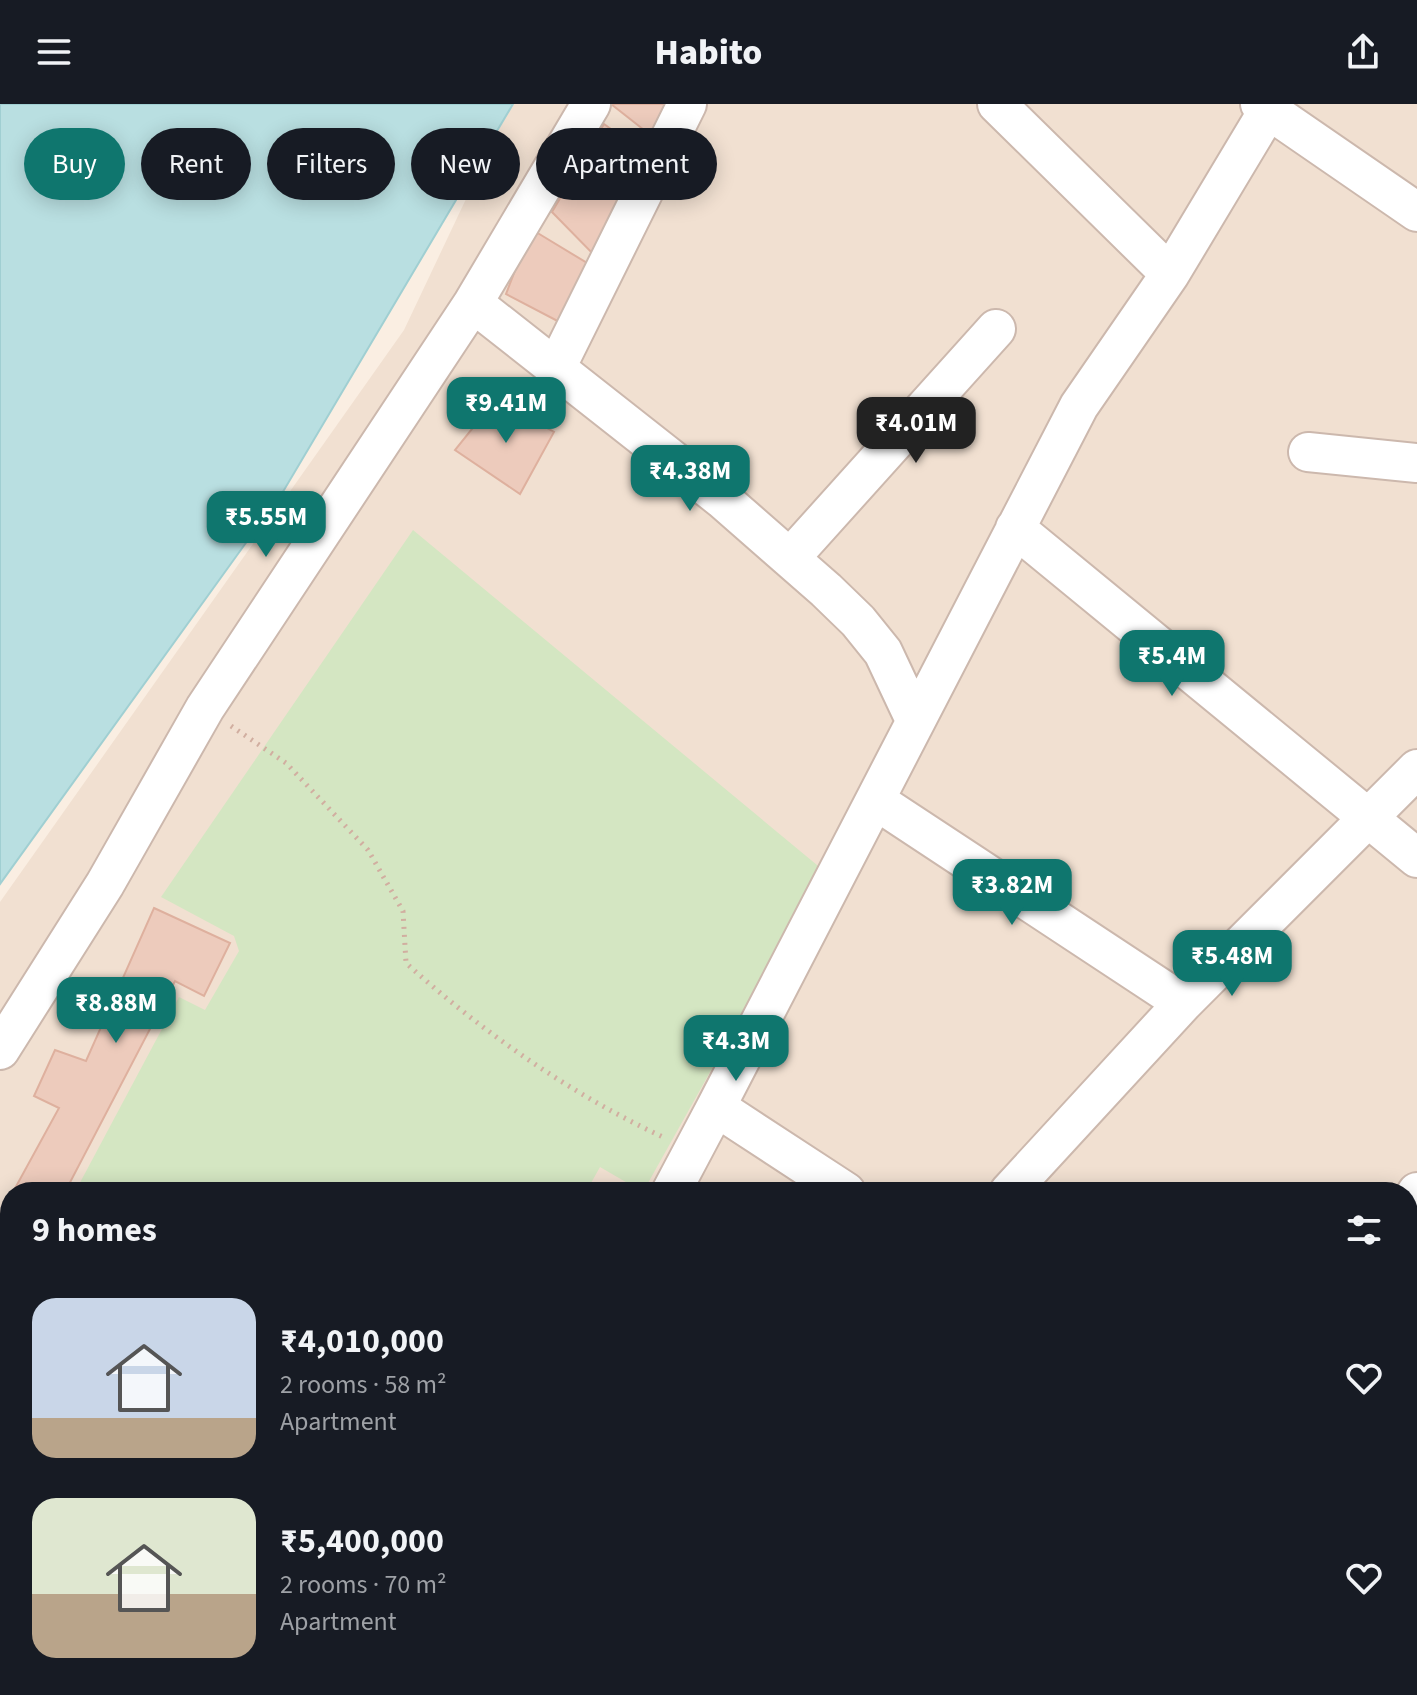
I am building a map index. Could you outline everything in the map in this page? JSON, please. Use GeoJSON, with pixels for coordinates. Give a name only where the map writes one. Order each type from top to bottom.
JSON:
{"type":"FeatureCollection","features":[{"type":"Feature","properties":{"kind":"street"},"geometry":{"type":"LineString","coordinates":[[0,1050],[105,884],[205,708],[473,303],[591,104]]}},
{"type":"Feature","properties":{"kind":"street"},"geometry":{"type":"LineString","coordinates":[[556,368],[687,104]]}},
{"type":"Feature","properties":{"kind":"street"},"geometry":{"type":"LineString","coordinates":[[997,104],[1170,274]]}},
{"type":"Feature","properties":{"kind":"street"},"geometry":{"type":"LineString","coordinates":[[676,1182],[1079,406],[1170,274],[1267,106],[1417,212]]}},
{"type":"Feature","properties":{"kind":"street"},"geometry":{"type":"LineString","coordinates":[[473,303],[722,499],[858,621],[883,652],[915,720]]}},
{"type":"Feature","properties":{"kind":"street"},"geometry":{"type":"LineString","coordinates":[[790,558],[996,329]]}},
{"type":"Feature","properties":{"kind":"street"},"geometry":{"type":"LineString","coordinates":[[1308,452],[1417,463]]}},
{"type":"Feature","properties":{"kind":"street"},"geometry":{"type":"LineString","coordinates":[[1015,528],[1417,858]]}},
{"type":"Feature","properties":{"kind":"street"},"geometry":{"type":"LineString","coordinates":[[1018,1182],[1183,1003],[1417,769]]}},
{"type":"Feature","properties":{"kind":"street"},"geometry":{"type":"LineString","coordinates":[[875,800],[1183,1003]]}},
{"type":"Feature","properties":{"kind":"street"},"geometry":{"type":"LineString","coordinates":[[716,1107],[831,1182]]}},
{"type":"Feature","properties":{"kind":"path"},"geometry":{"type":"LineString","coordinates":[[205,708],[286,763],[368,850],[403,911],[406,963],[427,983],[448,1002],[547,1071],[632,1123],[692,1150]]}},
{"type":"Feature","properties":{"kind":"shaded area"},"geometry":{"type":"Polygon","coordinates":[[[511,104],[1417,104],[1417,1182],[0,1182],[0,902],[404,330],[466,200],[520,200],[520,128],[500,128],[511,104]]]}},
{"type":"Feature","properties":{"kind":"green space"},"geometry":{"type":"Polygon","coordinates":[[[413,530],[823,870],[649,1182],[626,1182],[600,1167],[592,1182],[80,1182],[179,997],[205,1010],[239,951],[234,936],[161,897],[413,530]]]}},
{"type":"Feature","properties":{"kind":"water"},"geometry":{"type":"Polygon","coordinates":[[[0,104],[513,104],[499,128],[411,128],[411,200],[456,200],[284,490],[0,884],[0,104]]]}},
{"type":"Feature","properties":{"kind":"building"},"geometry":{"type":"Polygon","coordinates":[[[611,104],[676,104],[664,128],[641,128],[611,104]]]}},
{"type":"Feature","properties":{"kind":"building"},"geometry":{"type":"Polygon","coordinates":[[[559,200],[633,200],[600,261],[552,212],[559,200]]]}},
{"type":"Feature","properties":{"kind":"building"},"geometry":{"type":"Polygon","coordinates":[[[531,229],[597,269],[571,328],[506,294],[531,229]]]}},
{"type":"Feature","properties":{"kind":"building"},"geometry":{"type":"Polygon","coordinates":[[[496,399],[554,432],[520,494],[455,450],[496,399]]]}},
{"type":"Feature","properties":{"kind":"building"},"geometry":{"type":"Polygon","coordinates":[[[154,908],[230,943],[204,996],[175,981],[70,1182],[18,1182],[59,1108],[34,1096],[55,1050],[86,1061],[154,908]]]}}]}
